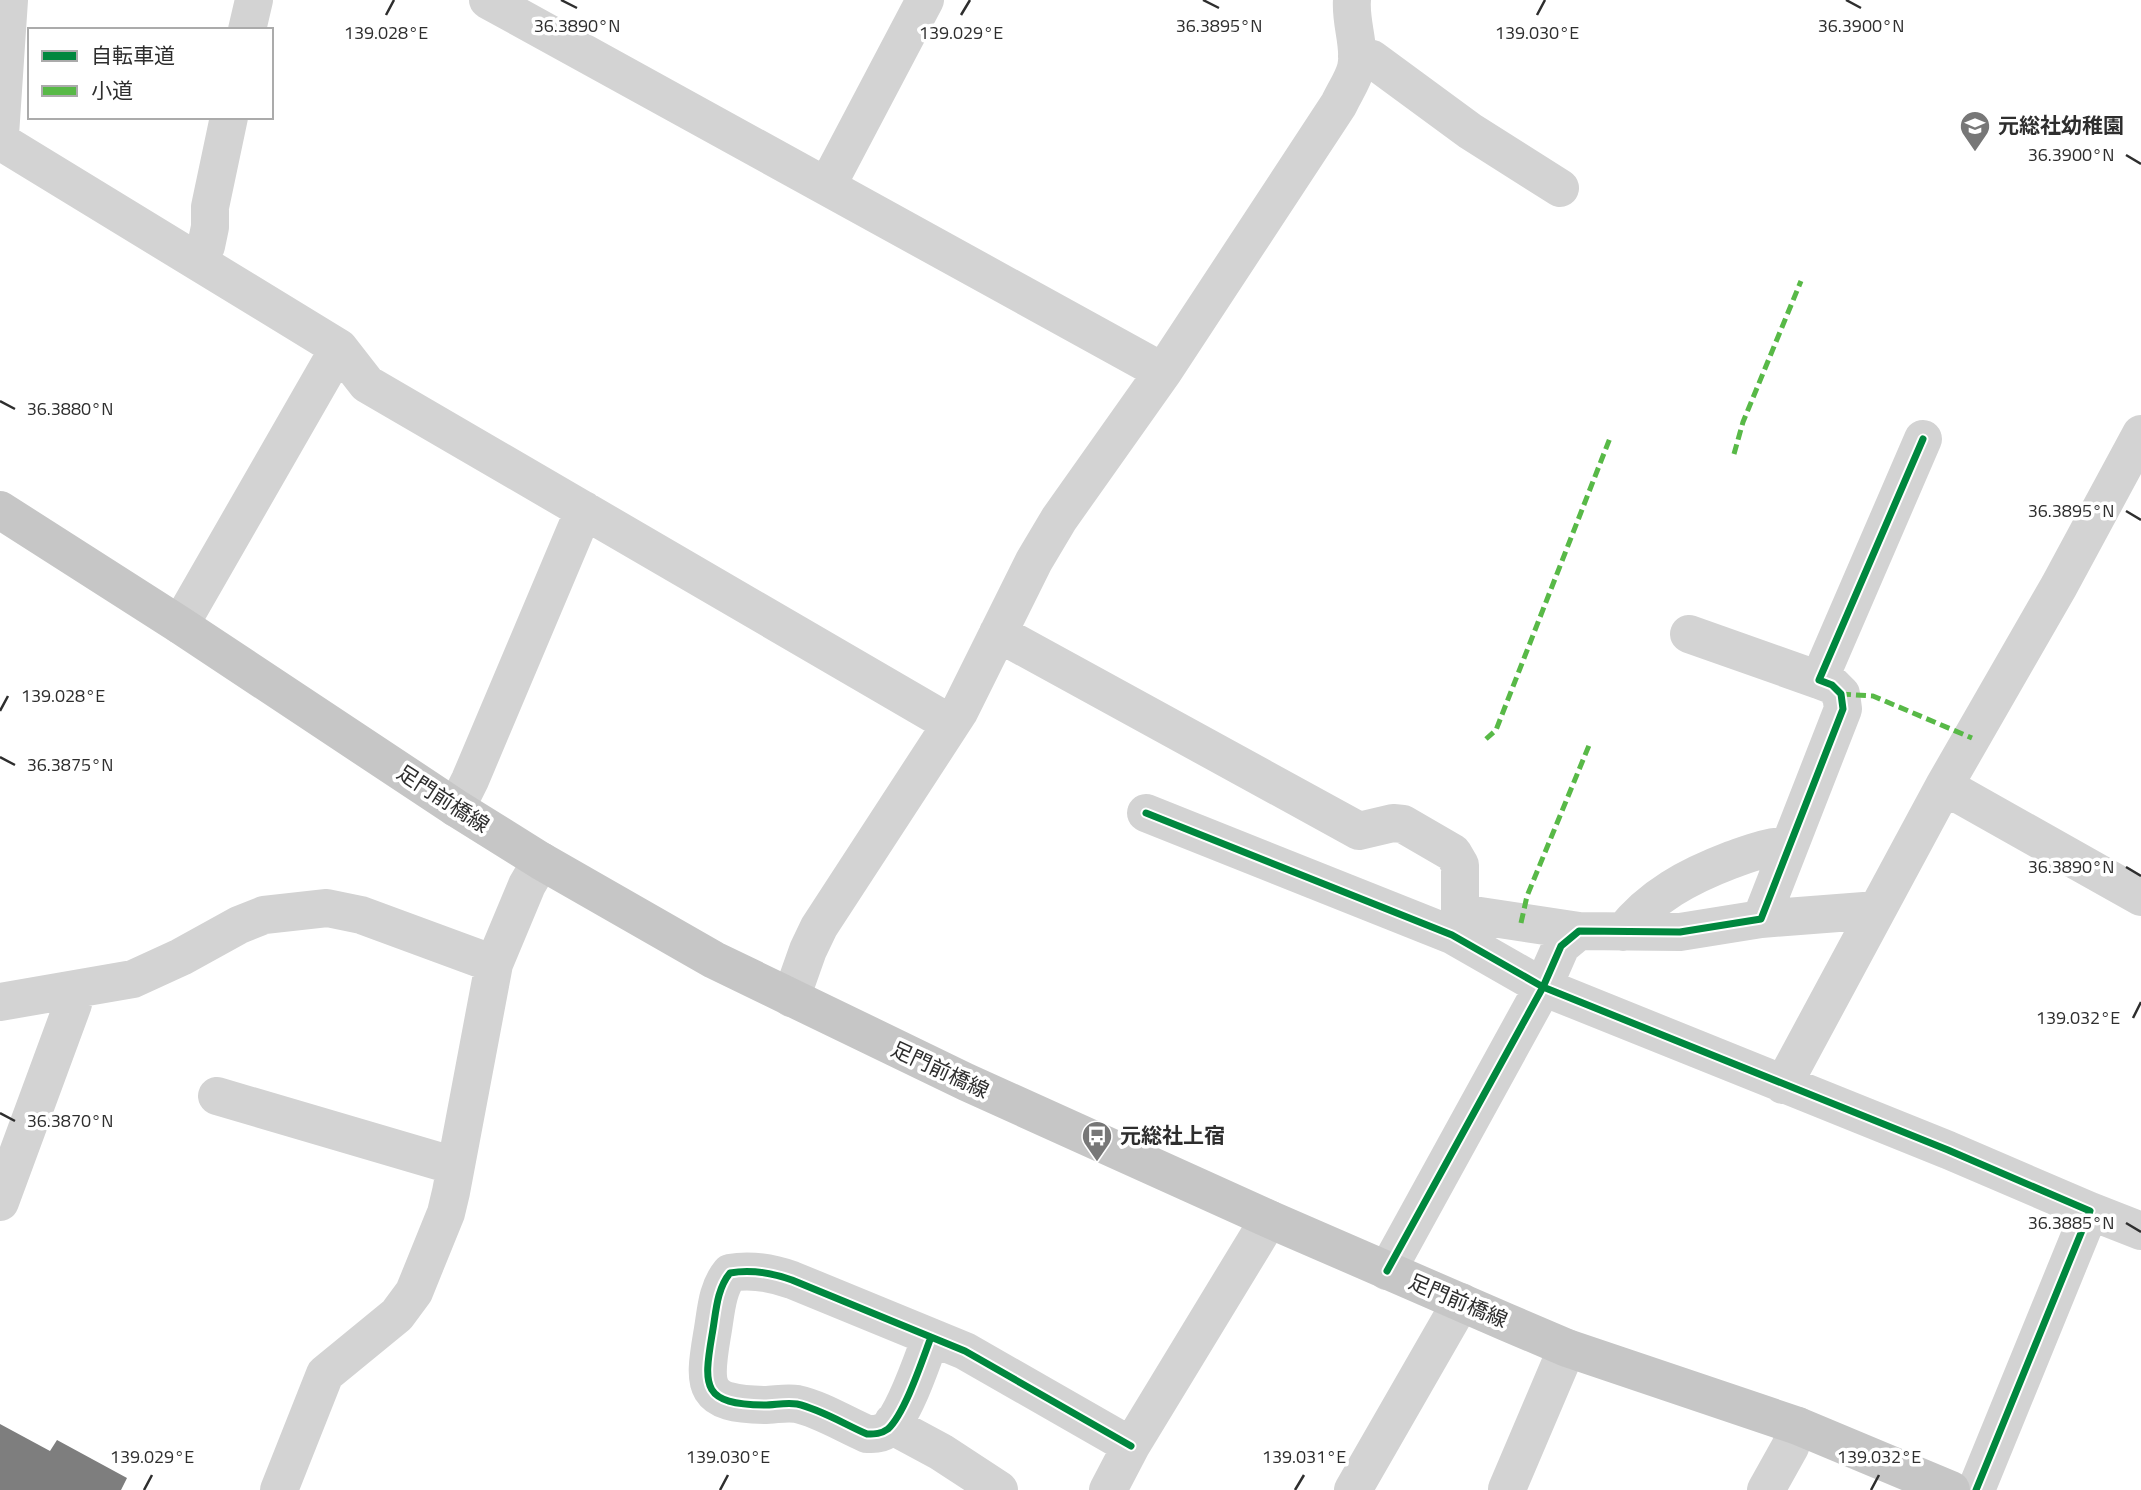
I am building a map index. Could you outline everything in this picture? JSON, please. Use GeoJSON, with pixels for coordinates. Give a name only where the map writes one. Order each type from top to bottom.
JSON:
{"type":"FeatureCollection","features":[{"type":"Feature","properties":{"kind":"main road","name":"足門前橋線"},"geometry":{"type":"LineString","coordinates":[[0,510],[541,861],[644,922],[790,999],[1269,1219],[1567,1348],[1798,1426],[1951,1490]]}},
{"type":"Feature","properties":{"kind":"street"},"geometry":{"type":"LineString","coordinates":[[0,135],[9,0]]}},
{"type":"Feature","properties":{"kind":"street"},"geometry":{"type":"LineString","coordinates":[[247,28],[254,0]]}},
{"type":"Feature","properties":{"kind":"street"},"geometry":{"type":"LineString","coordinates":[[488,0],[1163,372]]}},
{"type":"Feature","properties":{"kind":"street"},"geometry":{"type":"LineString","coordinates":[[827,186],[925,0]]}},
{"type":"Feature","properties":{"kind":"street"},"geometry":{"type":"LineString","coordinates":[[790,999],[819,927],[951,724],[1034,561],[1059,519],[1163,372],[1339,104],[1355,69],[1357,56],[1352,29],[1352,0]]}},
{"type":"Feature","properties":{"kind":"street"},"geometry":{"type":"LineString","coordinates":[[1357,56],[1372,59],[1470,131],[1560,188]]}},
{"type":"Feature","properties":{"kind":"street"},"geometry":{"type":"LineString","coordinates":[[196,260],[206,246],[210,227],[209,206],[229,119]]}},
{"type":"Feature","properties":{"kind":"street"},"geometry":{"type":"LineString","coordinates":[[0,141],[339,348],[367,384],[951,724]]}},
{"type":"Feature","properties":{"kind":"street"},"geometry":{"type":"LineString","coordinates":[[180,625],[339,348]]}},
{"type":"Feature","properties":{"kind":"street"},"geometry":{"type":"LineString","coordinates":[[1783,1085],[1944,786],[2059,586],[2141,434]]}},
{"type":"Feature","properties":{"kind":"street"},"geometry":{"type":"LineString","coordinates":[[1819,680],[1923,439]]}},
{"type":"Feature","properties":{"kind":"street"},"geometry":{"type":"LineString","coordinates":[[456,808],[584,510]]}},
{"type":"Feature","properties":{"kind":"street"},"geometry":{"type":"LineString","coordinates":[[998,633],[1359,831],[1393,823],[1404,824],[1453,853],[1460,865],[1456,924]]}},
{"type":"Feature","properties":{"kind":"street"},"geometry":{"type":"LineString","coordinates":[[1689,634],[1832,685],[1841,694],[1843,709],[1761,919]]}},
{"type":"Feature","properties":{"kind":"street"},"geometry":{"type":"LineString","coordinates":[[1944,786],[2141,897]]}},
{"type":"Feature","properties":{"kind":"street"},"geometry":{"type":"LineString","coordinates":[[1146,813],[1456,924],[1543,987],[2141,1231]]}},
{"type":"Feature","properties":{"kind":"street"},"geometry":{"type":"LineString","coordinates":[[1623,932],[1637,914],[1676,884],[1770,846],[1789,846]]}},
{"type":"Feature","properties":{"kind":"street"},"geometry":{"type":"LineString","coordinates":[[279,1490],[325,1374],[397,1315],[414,1292],[446,1213],[494,964],[527,885],[541,861]]}},
{"type":"Feature","properties":{"kind":"street"},"geometry":{"type":"LineString","coordinates":[[0,1002],[133,979],[264,915],[327,908],[361,915],[494,964]]}},
{"type":"Feature","properties":{"kind":"street"},"geometry":{"type":"LineString","coordinates":[[1456,924],[1579,931],[1680,932],[1761,919],[1877,910]]}},
{"type":"Feature","properties":{"kind":"street"},"geometry":{"type":"LineString","coordinates":[[1387,1271],[1543,987],[1561,946],[1579,931]]}},
{"type":"Feature","properties":{"kind":"street"},"geometry":{"type":"LineString","coordinates":[[0,1202],[73,1004],[73,991]]}},
{"type":"Feature","properties":{"kind":"street"},"geometry":{"type":"LineString","coordinates":[[217,1096],[455,1166]]}},
{"type":"Feature","properties":{"kind":"street"},"geometry":{"type":"LineString","coordinates":[[1976,1490],[2090,1211]]}},
{"type":"Feature","properties":{"kind":"street"},"geometry":{"type":"LineString","coordinates":[[1108,1490],[1131,1446],[1269,1219]]}},
{"type":"Feature","properties":{"kind":"street"},"geometry":{"type":"LineString","coordinates":[[932,1337],[897,1417],[886,1430],[878,1434],[866,1434],[794,1404],[741,1403],[721,1398],[712,1393],[708,1382],[707,1366],[724,1280],[730,1273],[743,1271],[777,1275],[932,1337],[990,1364],[1131,1446]]}},
{"type":"Feature","properties":{"kind":"street"},"geometry":{"type":"LineString","coordinates":[[1353,1490],[1461,1302]]}},
{"type":"Feature","properties":{"kind":"street"},"geometry":{"type":"LineString","coordinates":[[1507,1489],[1567,1348]]}},
{"type":"Feature","properties":{"kind":"street"},"geometry":{"type":"LineString","coordinates":[[893,1423],[999,1490]]}},
{"type":"Feature","properties":{"kind":"street"},"geometry":{"type":"LineString","coordinates":[[1766,1490],[1790,1447],[1798,1426]]}},
{"type":"Feature","properties":{"kind":"building"},"geometry":{"type":"Polygon","coordinates":[[[0,1424],[50,1451],[57,1440],[127,1478],[121,1490],[0,1490],[0,1424]]]}},
{"type":"Feature","properties":{"kind":"marked path"},"geometry":{"type":"LineString","coordinates":[[1734,454],[1743,422],[1801,281]]}},
{"type":"Feature","properties":{"kind":"marked path"},"geometry":{"type":"LineString","coordinates":[[1486,739],[1496,730],[1610,438]]}},
{"type":"Feature","properties":{"kind":"marked path"},"geometry":{"type":"LineString","coordinates":[[1841,694],[1873,696],[1972,738]]}},
{"type":"Feature","properties":{"kind":"marked path"},"geometry":{"type":"LineString","coordinates":[[1521,923],[1527,896],[1590,743]]}},
{"type":"Feature","properties":{"kind":"cycle path"},"geometry":{"type":"LineString","coordinates":[[1387,1271],[1543,987],[1561,946],[1579,931],[1680,932],[1761,919],[1843,709],[1841,694],[1832,685],[1819,680],[1923,439]]}},
{"type":"Feature","properties":{"kind":"cycle path"},"geometry":{"type":"LineString","coordinates":[[1146,813],[1452,935],[1543,987],[1948,1150],[2090,1211],[1976,1490]]}},
{"type":"Feature","properties":{"kind":"cycle path"},"geometry":{"type":"LineString","coordinates":[[931,1337],[927,1347],[918,1372],[901,1411],[888,1429],[878,1433],[867,1434],[797,1404],[764,1405],[729,1401],[718,1396],[708,1380],[709,1353],[716,1311],[725,1280],[730,1273],[761,1272],[792,1280],[965,1351],[1131,1446]]}},
{"type":"Feature","properties":{"kind":"place","name":"元総社幼稚園"},"geometry":{"type":"Point","coordinates":[1975,153]}},
{"type":"Feature","properties":{"kind":"place","name":"元総社上宿"},"geometry":{"type":"Point","coordinates":[1097,1163]}}]}
